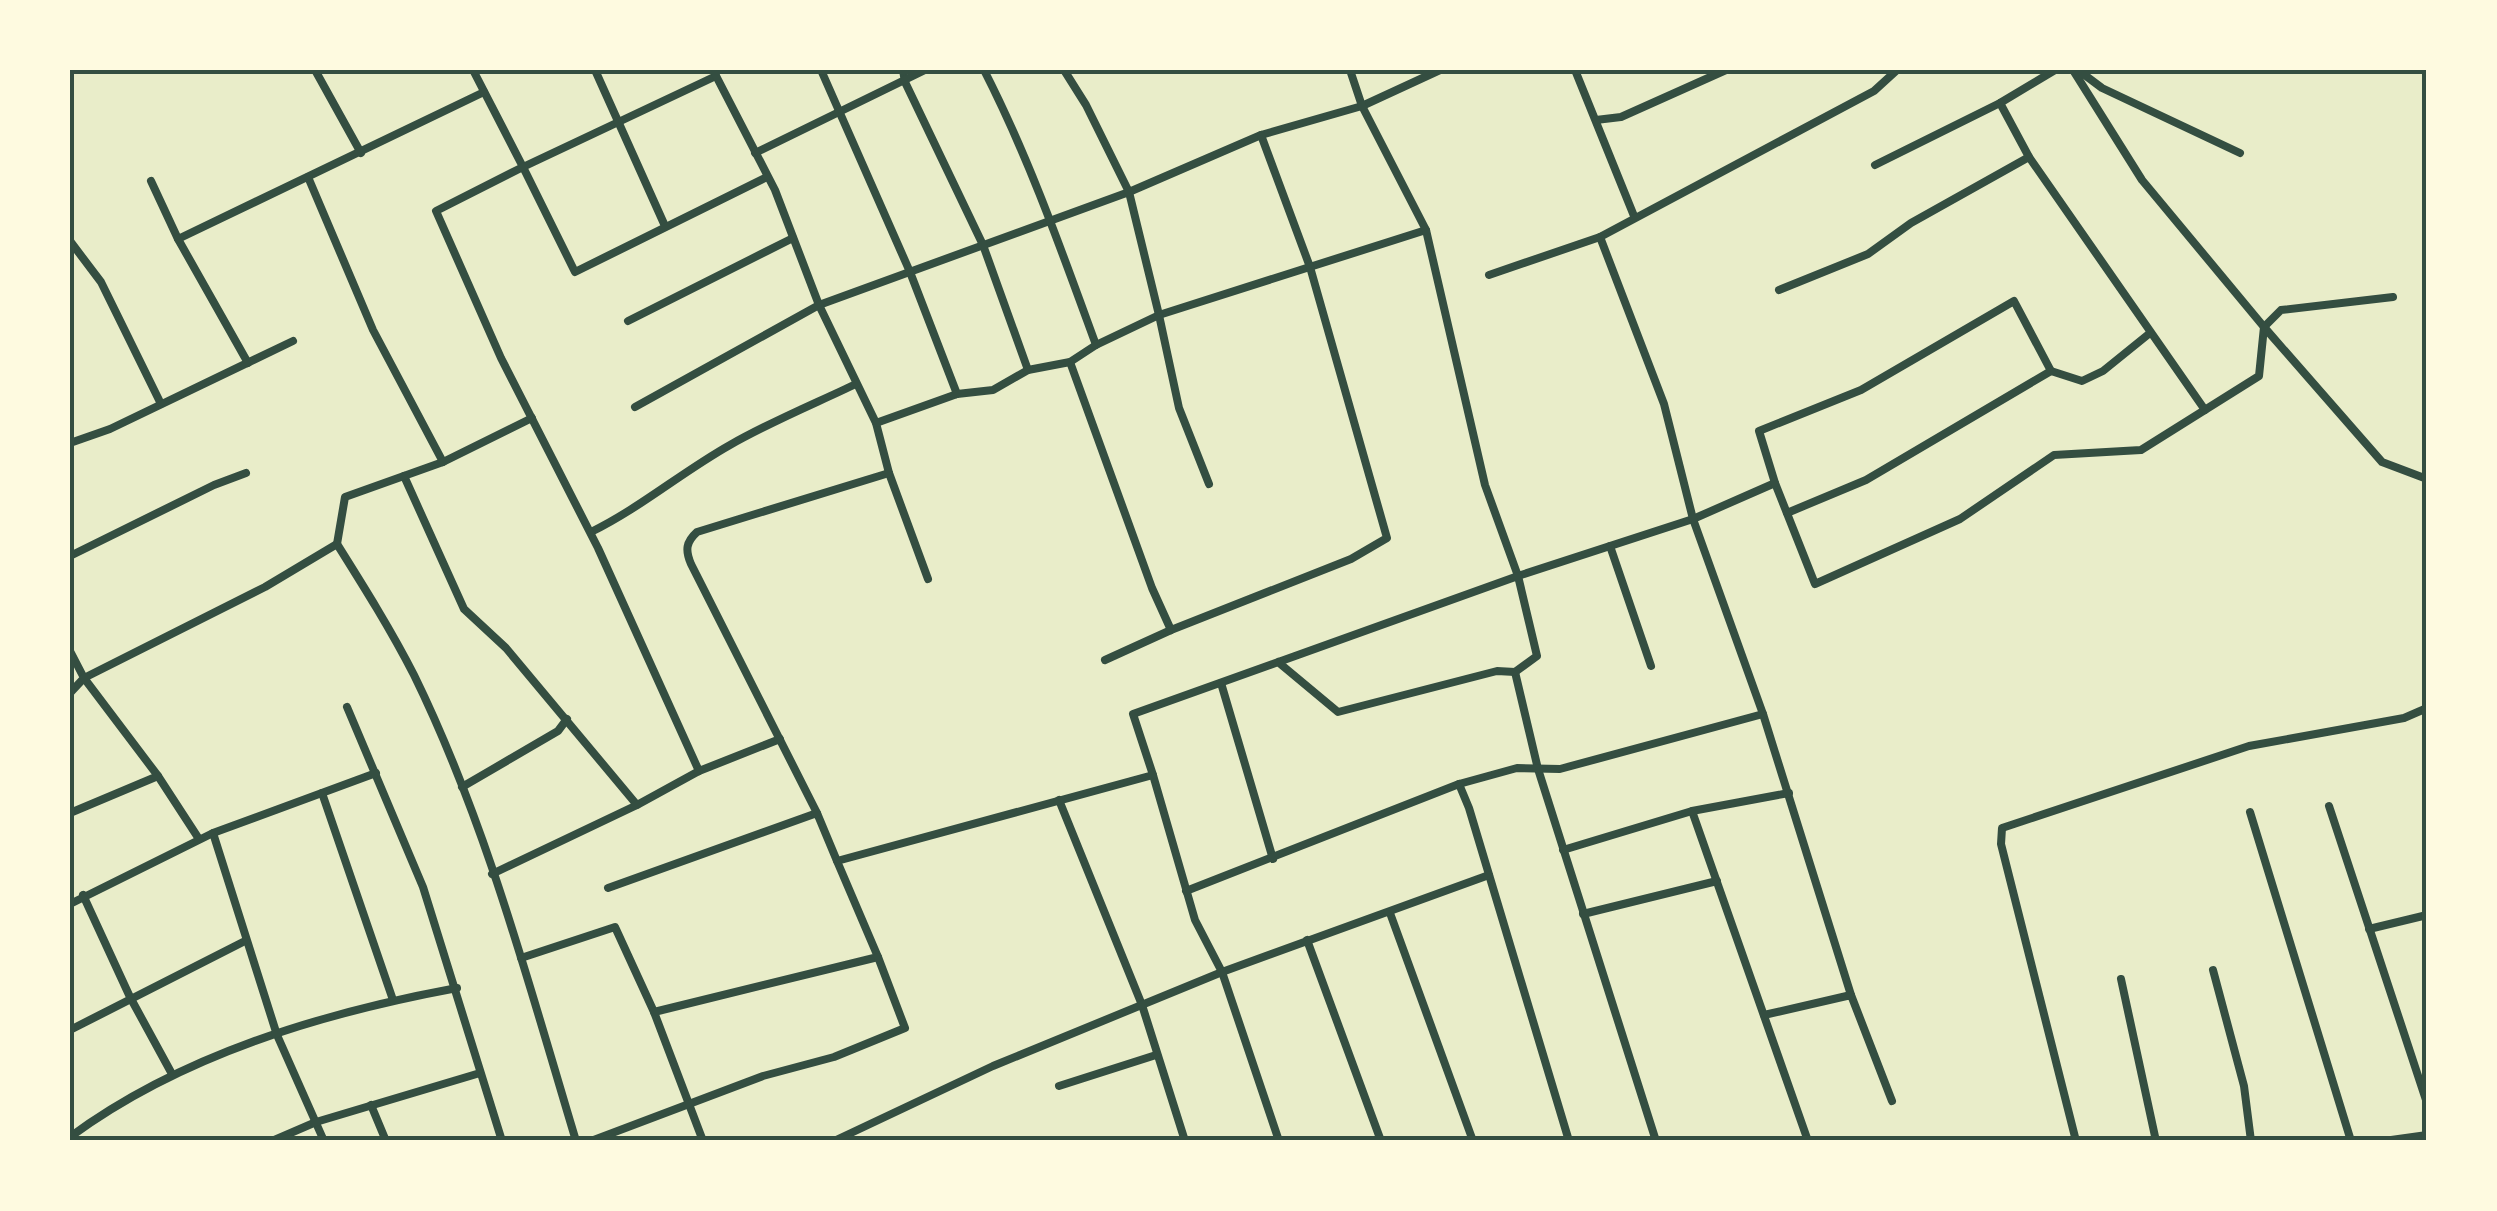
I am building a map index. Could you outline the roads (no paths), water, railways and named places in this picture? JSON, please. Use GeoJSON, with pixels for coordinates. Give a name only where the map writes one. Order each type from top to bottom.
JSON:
{"type":"FeatureCollection","features":[{"type":"Feature","properties":{"kind":"street"},"geometry":{"type":"LineString","coordinates":[[315,70],[361,153]]}},
{"type":"Feature","properties":{"kind":"street"},"geometry":{"type":"LineString","coordinates":[[474,70],[575,272],[768,177]]}},
{"type":"Feature","properties":{"kind":"street"},"geometry":{"type":"LineString","coordinates":[[595,70],[665,226]]}},
{"type":"Feature","properties":{"kind":"street"},"geometry":{"type":"LineString","coordinates":[[821,70],[910,272],[957,394]]}},
{"type":"Feature","properties":{"kind":"street"},"geometry":{"type":"LineString","coordinates":[[903,70],[904,82],[983,245],[1028,370]]}},
{"type":"Feature","properties":{"kind":"street"},"geometry":{"type":"LineString","coordinates":[[755,153],[925,70]]}},
{"type":"Feature","properties":{"kind":"street"},"geometry":{"type":"LineString","coordinates":[[984,70],[1051,220],[1096,345]]}},
{"type":"Feature","properties":{"kind":"street"},"geometry":{"type":"LineString","coordinates":[[1064,70],[1086,104],[1129,192],[1178,408],[1208,484]]}},
{"type":"Feature","properties":{"kind":"street"},"geometry":{"type":"LineString","coordinates":[[1278,662],[1338,712],[1498,672],[1515,672],[1537,656],[1518,576],[1485,485],[1426,230],[1362,106],[1350,70]]}},
{"type":"Feature","properties":{"kind":"street"},"geometry":{"type":"LineString","coordinates":[[635,407],[819,306],[1129,192],[1261,135],[1362,106],[1440,70]]}},
{"type":"Feature","properties":{"kind":"street"},"geometry":{"type":"LineString","coordinates":[[1576,70],[1634,216]]}},
{"type":"Feature","properties":{"kind":"street"},"geometry":{"type":"LineString","coordinates":[[1596,120],[1621,118],[1726,70]]}},
{"type":"Feature","properties":{"kind":"street"},"geometry":{"type":"LineString","coordinates":[[1489,275],[1600,236],[1874,90],[1897,70]]}},
{"type":"Feature","properties":{"kind":"street"},"geometry":{"type":"LineString","coordinates":[[1875,165],[2000,103],[2055,70]]}},
{"type":"Feature","properties":{"kind":"street"},"geometry":{"type":"LineString","coordinates":[[2076,70],[2102,88],[2240,153]]}},
{"type":"Feature","properties":{"kind":"street"},"geometry":{"type":"LineString","coordinates":[[2076,70],[2142,180],[2264,327],[2382,462],[2427,479]]}},
{"type":"Feature","properties":{"kind":"street"},"geometry":{"type":"LineString","coordinates":[[699,770],[590,532],[501,358],[436,212],[714,73],[768,177],[819,306],[876,423],[889,473],[928,579]]}},
{"type":"Feature","properties":{"kind":"street"},"geometry":{"type":"LineString","coordinates":[[178,239],[484,92]]}},
{"type":"Feature","properties":{"kind":"street"},"geometry":{"type":"LineString","coordinates":[[2000,103],[2029,156],[2090,248],[2117,280],[2205,410]]}},
{"type":"Feature","properties":{"kind":"street"},"geometry":{"type":"LineString","coordinates":[[1106,660],[1171,630],[1351,560],[1386,538],[1310,267],[1261,135]]}},
{"type":"Feature","properties":{"kind":"street"},"geometry":{"type":"LineString","coordinates":[[1779,290],[1868,254],[1911,223],[2029,156]]}},
{"type":"Feature","properties":{"kind":"street"},"geometry":{"type":"LineString","coordinates":[[308,177],[373,330],[443,462]]}},
{"type":"Feature","properties":{"kind":"street"},"geometry":{"type":"LineString","coordinates":[[151,181],[178,239],[248,362]]}},
{"type":"Feature","properties":{"kind":"street"},"geometry":{"type":"LineString","coordinates":[[876,423],[957,394],[993,390],[1028,370],[1070,362],[1159,315],[1426,230]]}},
{"type":"Feature","properties":{"kind":"street"},"geometry":{"type":"LineString","coordinates":[[1600,236],[1664,404],[1693,519],[1763,714],[1851,994],[1892,1101]]}},
{"type":"Feature","properties":{"kind":"street"},"geometry":{"type":"LineString","coordinates":[[628,321],[793,238]]}},
{"type":"Feature","properties":{"kind":"street"},"geometry":{"type":"LineString","coordinates":[[70,241],[100,282],[162,404]]}},
{"type":"Feature","properties":{"kind":"street"},"geometry":{"type":"LineString","coordinates":[[2150,333],[2103,372],[2082,381],[2051,371],[2014,301],[1862,390],[1759,431],[1815,584],[1960,519],[2054,455],[2141,450],[2259,376],[2264,327],[2281,310],[2393,297]]}},
{"type":"Feature","properties":{"kind":"street"},"geometry":{"type":"LineString","coordinates":[[70,443],[110,429],[293,341]]}},
{"type":"Feature","properties":{"kind":"street"},"geometry":{"type":"LineString","coordinates":[[1070,362],[1171,630]]}},
{"type":"Feature","properties":{"kind":"street"},"geometry":{"type":"LineString","coordinates":[[1787,513],[1866,480],[2051,371]]}},
{"type":"Feature","properties":{"kind":"street"},"geometry":{"type":"LineString","coordinates":[[590,532],[624,516],[674,478],[732,444],[856,384]]}},
{"type":"Feature","properties":{"kind":"street"},"geometry":{"type":"LineString","coordinates":[[532,418],[443,462],[345,497],[337,544],[393,635],[462,787],[521,958],[576,1141]]}},
{"type":"Feature","properties":{"kind":"street"},"geometry":{"type":"LineString","coordinates":[[70,556],[246,473]]}},
{"type":"Feature","properties":{"kind":"street"},"geometry":{"type":"LineString","coordinates":[[590,1141],[763,1076],[834,1057],[906,1028],[818,813],[686,553],[688,540],[697,532],[889,473]]}},
{"type":"Feature","properties":{"kind":"street"},"geometry":{"type":"LineString","coordinates":[[404,476],[464,609],[506,648],[637,805]]}},
{"type":"Feature","properties":{"kind":"street"},"geometry":{"type":"LineString","coordinates":[[1279,1141],[1222,972],[1195,920],[1133,714],[1518,576],[1693,519],[1775,483]]}},
{"type":"Feature","properties":{"kind":"street"},"geometry":{"type":"LineString","coordinates":[[70,693],[84,678],[265,588],[337,544]]}},
{"type":"Feature","properties":{"kind":"street"},"geometry":{"type":"LineString","coordinates":[[1610,546],[1651,666]]}},
{"type":"Feature","properties":{"kind":"street"},"geometry":{"type":"LineString","coordinates":[[70,651],[84,678],[158,776],[199,840]]}},
{"type":"Feature","properties":{"kind":"street"},"geometry":{"type":"LineString","coordinates":[[1515,672],[1538,769],[1656,1141]]}},
{"type":"Feature","properties":{"kind":"street"},"geometry":{"type":"LineString","coordinates":[[1220,682],[1273,859]]}},
{"type":"Feature","properties":{"kind":"street"},"geometry":{"type":"LineString","coordinates":[[348,707],[423,887],[502,1141]]}},
{"type":"Feature","properties":{"kind":"street"},"geometry":{"type":"LineString","coordinates":[[2076,1141],[2002,844],[2002,828],[2249,746],[2404,718],[2427,708]]}},
{"type":"Feature","properties":{"kind":"street"},"geometry":{"type":"LineString","coordinates":[[1186,891],[1459,784],[1518,768],[1560,769],[1763,714]]}},
{"type":"Feature","properties":{"kind":"street"},"geometry":{"type":"LineString","coordinates":[[462,787],[558,732],[567,719]]}},
{"type":"Feature","properties":{"kind":"street"},"geometry":{"type":"LineString","coordinates":[[492,874],[637,805],[699,770],[780,739]]}},
{"type":"Feature","properties":{"kind":"street"},"geometry":{"type":"LineString","coordinates":[[70,904],[213,833],[376,773]]}},
{"type":"Feature","properties":{"kind":"street"},"geometry":{"type":"LineString","coordinates":[[70,813],[158,776]]}},
{"type":"Feature","properties":{"kind":"street"},"geometry":{"type":"LineString","coordinates":[[837,861],[1152,776]]}},
{"type":"Feature","properties":{"kind":"street"},"geometry":{"type":"LineString","coordinates":[[1459,784],[1470,808],[1570,1141]]}},
{"type":"Feature","properties":{"kind":"street"},"geometry":{"type":"LineString","coordinates":[[322,793],[393,1000]]}},
{"type":"Feature","properties":{"kind":"street"},"geometry":{"type":"LineString","coordinates":[[1563,850],[1692,812],[1789,793]]}},
{"type":"Feature","properties":{"kind":"street"},"geometry":{"type":"LineString","coordinates":[[1059,800],[1142,1005],[1185,1141]]}},
{"type":"Feature","properties":{"kind":"street"},"geometry":{"type":"LineString","coordinates":[[2329,806],[2427,1103]]}},
{"type":"Feature","properties":{"kind":"street"},"geometry":{"type":"LineString","coordinates":[[1692,812],[1808,1141]]}},
{"type":"Feature","properties":{"kind":"street"},"geometry":{"type":"LineString","coordinates":[[2250,812],[2351,1141]]}},
{"type":"Feature","properties":{"kind":"street"},"geometry":{"type":"LineString","coordinates":[[608,888],[818,813]]}},
{"type":"Feature","properties":{"kind":"street"},"geometry":{"type":"LineString","coordinates":[[213,833],[276,1035],[324,1141]]}},
{"type":"Feature","properties":{"kind":"street"},"geometry":{"type":"LineString","coordinates":[[834,1141],[993,1066],[1222,972],[1489,875]]}},
{"type":"Feature","properties":{"kind":"street"},"geometry":{"type":"LineString","coordinates":[[1583,914],[1717,881]]}},
{"type":"Feature","properties":{"kind":"street"},"geometry":{"type":"LineString","coordinates":[[82,896],[172,1074]]}},
{"type":"Feature","properties":{"kind":"street"},"geometry":{"type":"LineString","coordinates":[[1390,912],[1473,1141]]}},
{"type":"Feature","properties":{"kind":"street"},"geometry":{"type":"LineString","coordinates":[[2369,929],[2427,915]]}},
{"type":"Feature","properties":{"kind":"street"},"geometry":{"type":"LineString","coordinates":[[521,958],[615,927],[654,1012],[703,1141]]}},
{"type":"Feature","properties":{"kind":"street"},"geometry":{"type":"LineString","coordinates":[[1306,940],[1382,1141]]}},
{"type":"Feature","properties":{"kind":"street"},"geometry":{"type":"LineString","coordinates":[[70,1030],[245,941]]}},
{"type":"Feature","properties":{"kind":"street"},"geometry":{"type":"LineString","coordinates":[[654,1012],[878,957]]}},
{"type":"Feature","properties":{"kind":"street"},"geometry":{"type":"LineString","coordinates":[[2213,970],[2244,1086],[2251,1141]]}},
{"type":"Feature","properties":{"kind":"street"},"geometry":{"type":"LineString","coordinates":[[2121,979],[2156,1141]]}},
{"type":"Feature","properties":{"kind":"street"},"geometry":{"type":"LineString","coordinates":[[70,1138],[107,1110],[172,1074],[276,1035],[393,1000],[457,988]]}},
{"type":"Feature","properties":{"kind":"street"},"geometry":{"type":"LineString","coordinates":[[1764,1015],[1851,994]]}},
{"type":"Feature","properties":{"kind":"street"},"geometry":{"type":"LineString","coordinates":[[1059,1086],[1156,1055]]}},
{"type":"Feature","properties":{"kind":"street"},"geometry":{"type":"LineString","coordinates":[[272,1141],[316,1122],[480,1072]]}},
{"type":"Feature","properties":{"kind":"street"},"geometry":{"type":"LineString","coordinates":[[371,1105],[386,1141]]}},
{"type":"Feature","properties":{"kind":"street"},"geometry":{"type":"LineString","coordinates":[[2384,1141],[2427,1134]]}}]}
